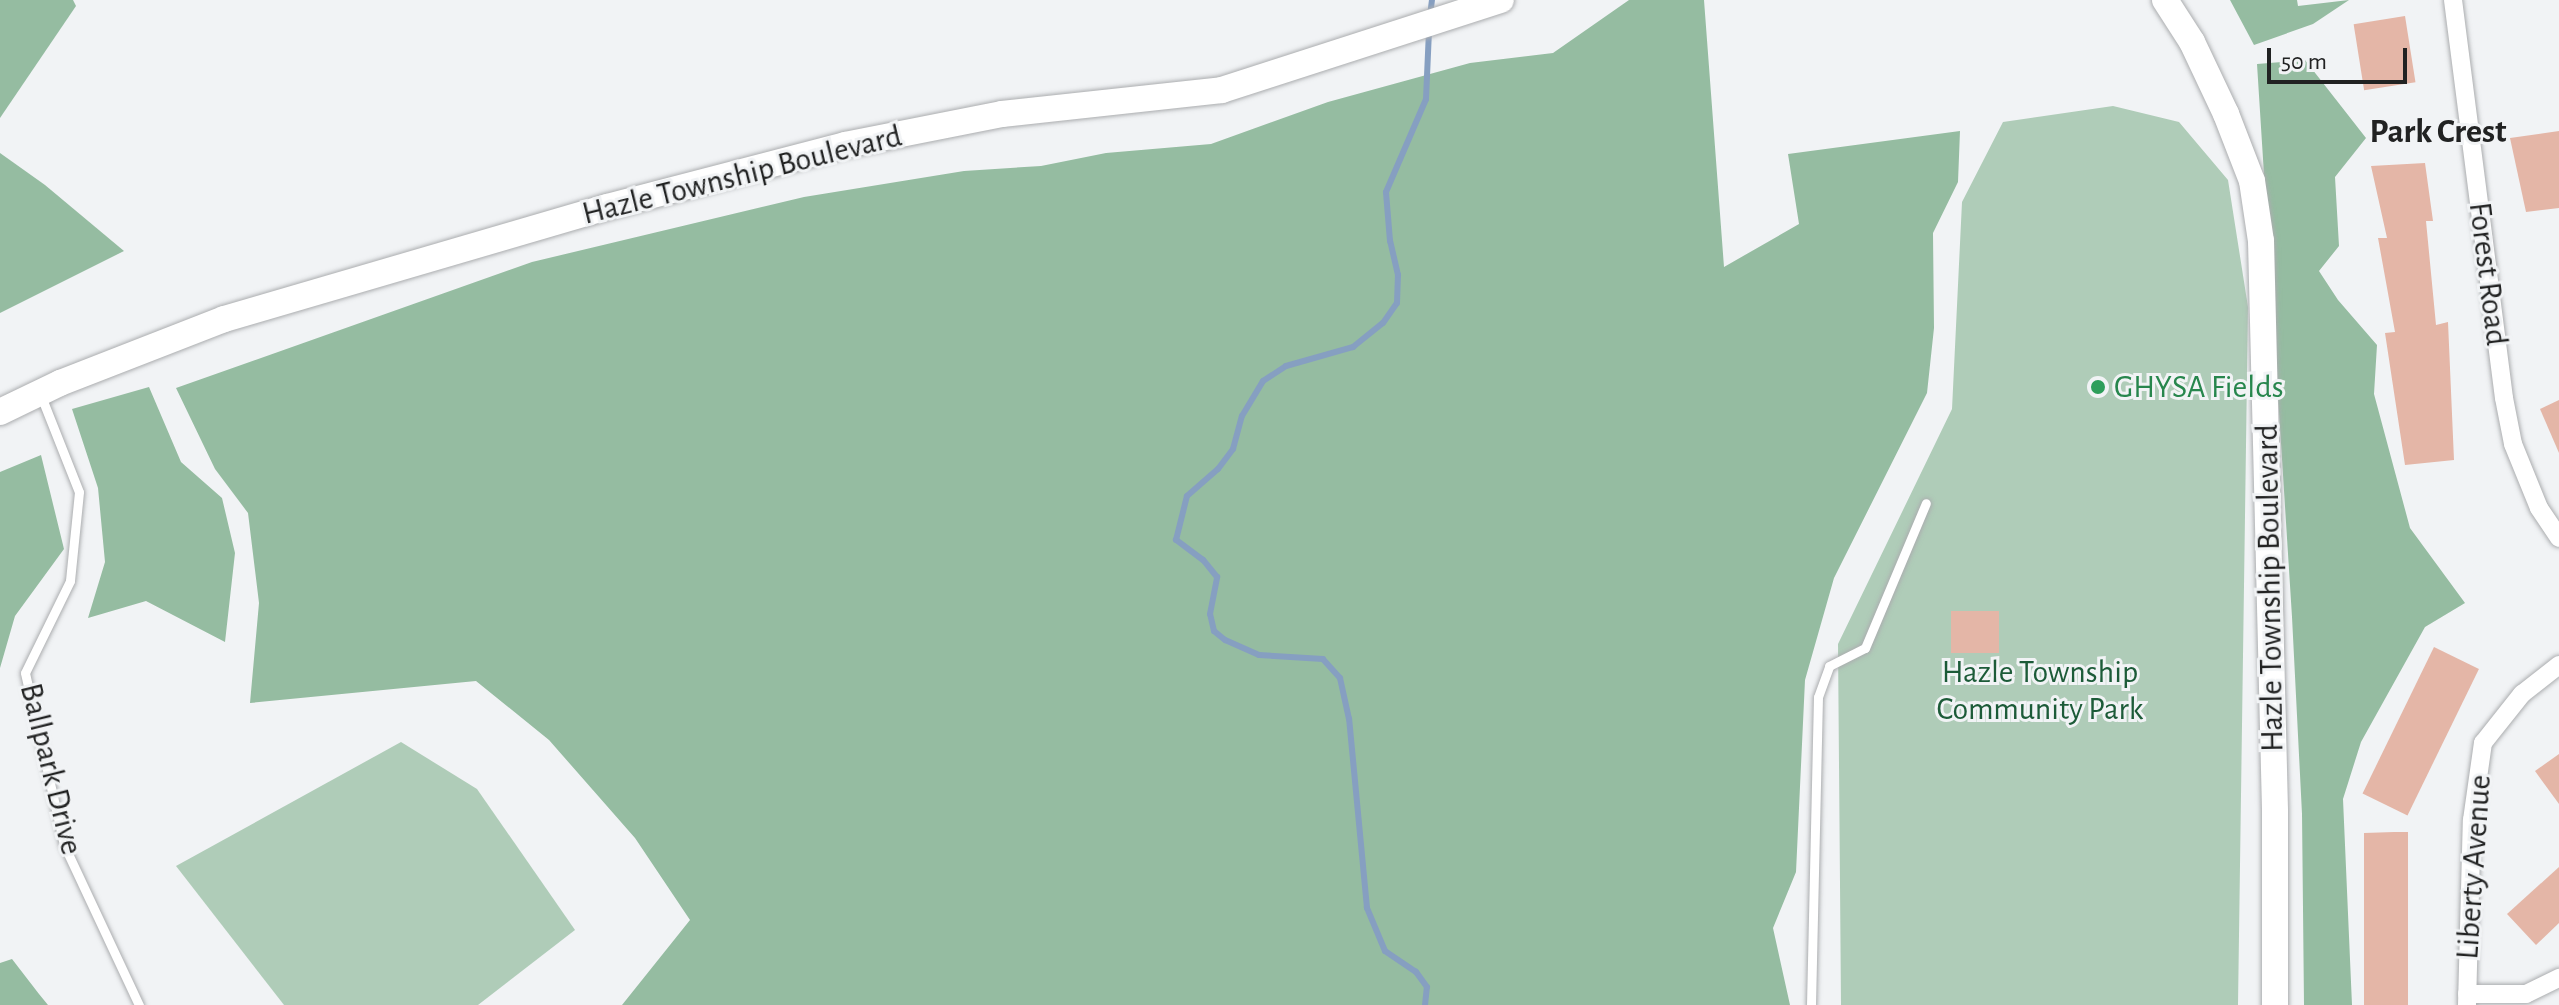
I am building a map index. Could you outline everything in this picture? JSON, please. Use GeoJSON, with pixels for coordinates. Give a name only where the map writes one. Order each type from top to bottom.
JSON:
{"type":"FeatureCollection","features":[{"type":"Feature","properties":{"kind":"street","name":"Hazle Township Boulevard"},"geometry":{"type":"LineString","coordinates":[[0,412],[224,319],[607,207],[845,145],[1002,114],[1222,90],[1501,0]]}},
{"type":"Feature","properties":{"kind":"street","name":"Hazle Township Boulevard"},"geometry":{"type":"LineString","coordinates":[[2165,0],[2192,42],[2226,114],[2252,181],[2261,241],[2274,748],[2275,1005]]}},
{"type":"Feature","properties":{"kind":"street","name":"Forest Road"},"geometry":{"type":"LineString","coordinates":[[2453,0],[2507,414],[2513,444],[2539,508],[2559,538]]}},
{"type":"Feature","properties":{"kind":"street","name":"Liberty Avenue"},"geometry":{"type":"LineString","coordinates":[[2467,999],[2472,820],[2483,743],[2522,694],[2559,665]]}},
{"type":"Feature","properties":{"kind":"street"},"geometry":{"type":"LineString","coordinates":[[2467,999],[2526,994],[2559,978]]}},
{"type":"Feature","properties":{"kind":"lane","name":"Ballpark Drive"},"geometry":{"type":"LineString","coordinates":[[40,393],[79,492],[70,581],[25,673],[64,845],[139,1005]]}},
{"type":"Feature","properties":{"kind":"lane"},"geometry":{"type":"LineString","coordinates":[[1811,1005],[1818,697],[1829,666],[1865,648],[1926,503]]}},
{"type":"Feature","properties":{"kind":"green space"},"geometry":{"type":"Polygon","coordinates":[[[0,0],[73,0],[76,6],[0,118],[0,0]]]}},
{"type":"Feature","properties":{"kind":"green space"},"geometry":{"type":"Polygon","coordinates":[[[1629,0],[1704,0],[1724,267],[1799,224],[1788,154],[1960,131],[1958,182],[1933,233],[1934,328],[1927,393],[1834,578],[1805,680],[1796,872],[1773,928],[1790,1005],[622,1005],[690,920],[635,838],[549,740],[476,681],[250,703],[259,603],[248,513],[215,469],[176,388],[532,262],[804,197],[964,171],[1041,166],[1106,153],[1211,144],[1328,102],[1470,63],[1553,53],[1629,0]]]}},
{"type":"Feature","properties":{"kind":"green space"},"geometry":{"type":"Polygon","coordinates":[[[2230,0],[2297,0],[2298,6],[2349,0],[2313,24],[2254,45],[2230,0]]]}},
{"type":"Feature","properties":{"kind":"green space"},"geometry":{"type":"Polygon","coordinates":[[[2305,60],[2366,138],[2335,177],[2339,246],[2319,271],[2338,300],[2377,345],[2374,394],[2410,528],[2465,603],[2425,627],[2361,742],[2343,799],[2352,1005],[2304,1005],[2302,814],[2257,64],[2305,60]]]}},
{"type":"Feature","properties":{"kind":"green space","name":"Hazle Township Community Park"},"geometry":{"type":"Polygon","coordinates":[[[2113,106],[2179,122],[2228,180],[2248,307],[2238,1005],[1841,1005],[1838,644],[1952,409],[1962,202],[2003,122],[2113,106]]]}},
{"type":"Feature","properties":{"kind":"green space"},"geometry":{"type":"Polygon","coordinates":[[[0,153],[45,185],[124,251],[0,313],[0,153]]]}},
{"type":"Feature","properties":{"kind":"green space"},"geometry":{"type":"Polygon","coordinates":[[[149,387],[181,462],[222,498],[235,553],[225,642],[146,601],[88,618],[105,562],[98,488],[72,409],[149,387]]]}},
{"type":"Feature","properties":{"kind":"green space"},"geometry":{"type":"Polygon","coordinates":[[[41,455],[64,549],[15,616],[0,668],[0,472],[41,455]]]}},
{"type":"Feature","properties":{"kind":"green space"},"geometry":{"type":"Polygon","coordinates":[[[401,742],[477,789],[575,930],[478,1005],[284,1005],[176,866],[401,742]]]}},
{"type":"Feature","properties":{"kind":"green space"},"geometry":{"type":"Polygon","coordinates":[[[12,959],[48,1005],[0,1005],[0,963],[12,959]]]}},
{"type":"Feature","properties":{"kind":"building"},"geometry":{"type":"Polygon","coordinates":[[[2405,16],[2415,82],[2364,90],[2354,24],[2405,16]]]}},
{"type":"Feature","properties":{"kind":"building"},"geometry":{"type":"Polygon","coordinates":[[[2559,131],[2559,208],[2526,212],[2510,138],[2559,131]]]}},
{"type":"Feature","properties":{"kind":"building"},"geometry":{"type":"Polygon","coordinates":[[[2425,163],[2433,221],[2426,221],[2436,325],[2448,322],[2454,460],[2405,465],[2385,333],[2395,332],[2378,238],[2387,238],[2371,166],[2425,163]]]}},
{"type":"Feature","properties":{"kind":"building"},"geometry":{"type":"Polygon","coordinates":[[[2559,400],[2559,453],[2540,409],[2559,400]]]}},
{"type":"Feature","properties":{"kind":"building"},"geometry":{"type":"Polygon","coordinates":[[[1951,611],[1999,611],[1999,653],[1951,653],[1951,611]]]}},
{"type":"Feature","properties":{"kind":"building"},"geometry":{"type":"Polygon","coordinates":[[[2434,647],[2479,669],[2407,815],[2363,794],[2434,647]]]}},
{"type":"Feature","properties":{"kind":"building"},"geometry":{"type":"Polygon","coordinates":[[[2559,754],[2559,804],[2535,771],[2559,754]]]}},
{"type":"Feature","properties":{"kind":"building"},"geometry":{"type":"Polygon","coordinates":[[[2408,832],[2408,1005],[2364,1005],[2364,833],[2408,832]]]}},
{"type":"Feature","properties":{"kind":"building"},"geometry":{"type":"Polygon","coordinates":[[[2559,867],[2559,923],[2536,945],[2507,914],[2559,867]]]}},
{"type":"Feature","properties":{"kind":"waterway"},"geometry":{"type":"LineString","coordinates":[[1430,16],[1432,0]]}},
{"type":"Feature","properties":{"kind":"waterway"},"geometry":{"type":"LineString","coordinates":[[1425,1005],[1427,987],[1416,972],[1385,951],[1367,908],[1349,719],[1340,678],[1323,659],[1259,655],[1225,640],[1214,631],[1210,614],[1217,577],[1203,560],[1176,540],[1187,496],[1218,469],[1233,449],[1242,416],[1263,381],[1286,366],[1353,347],[1383,323],[1397,303],[1398,275],[1390,241],[1386,192],[1426,99],[1429,31]]}},
{"type":"Feature","properties":{"kind":"place","name":"GHYSA Fields"},"geometry":{"type":"Point","coordinates":[2098,387]}},
{"type":"Feature","properties":{"kind":"district","name":"Park Crest"},"geometry":{"type":"Point","coordinates":[2438,133]}}]}
